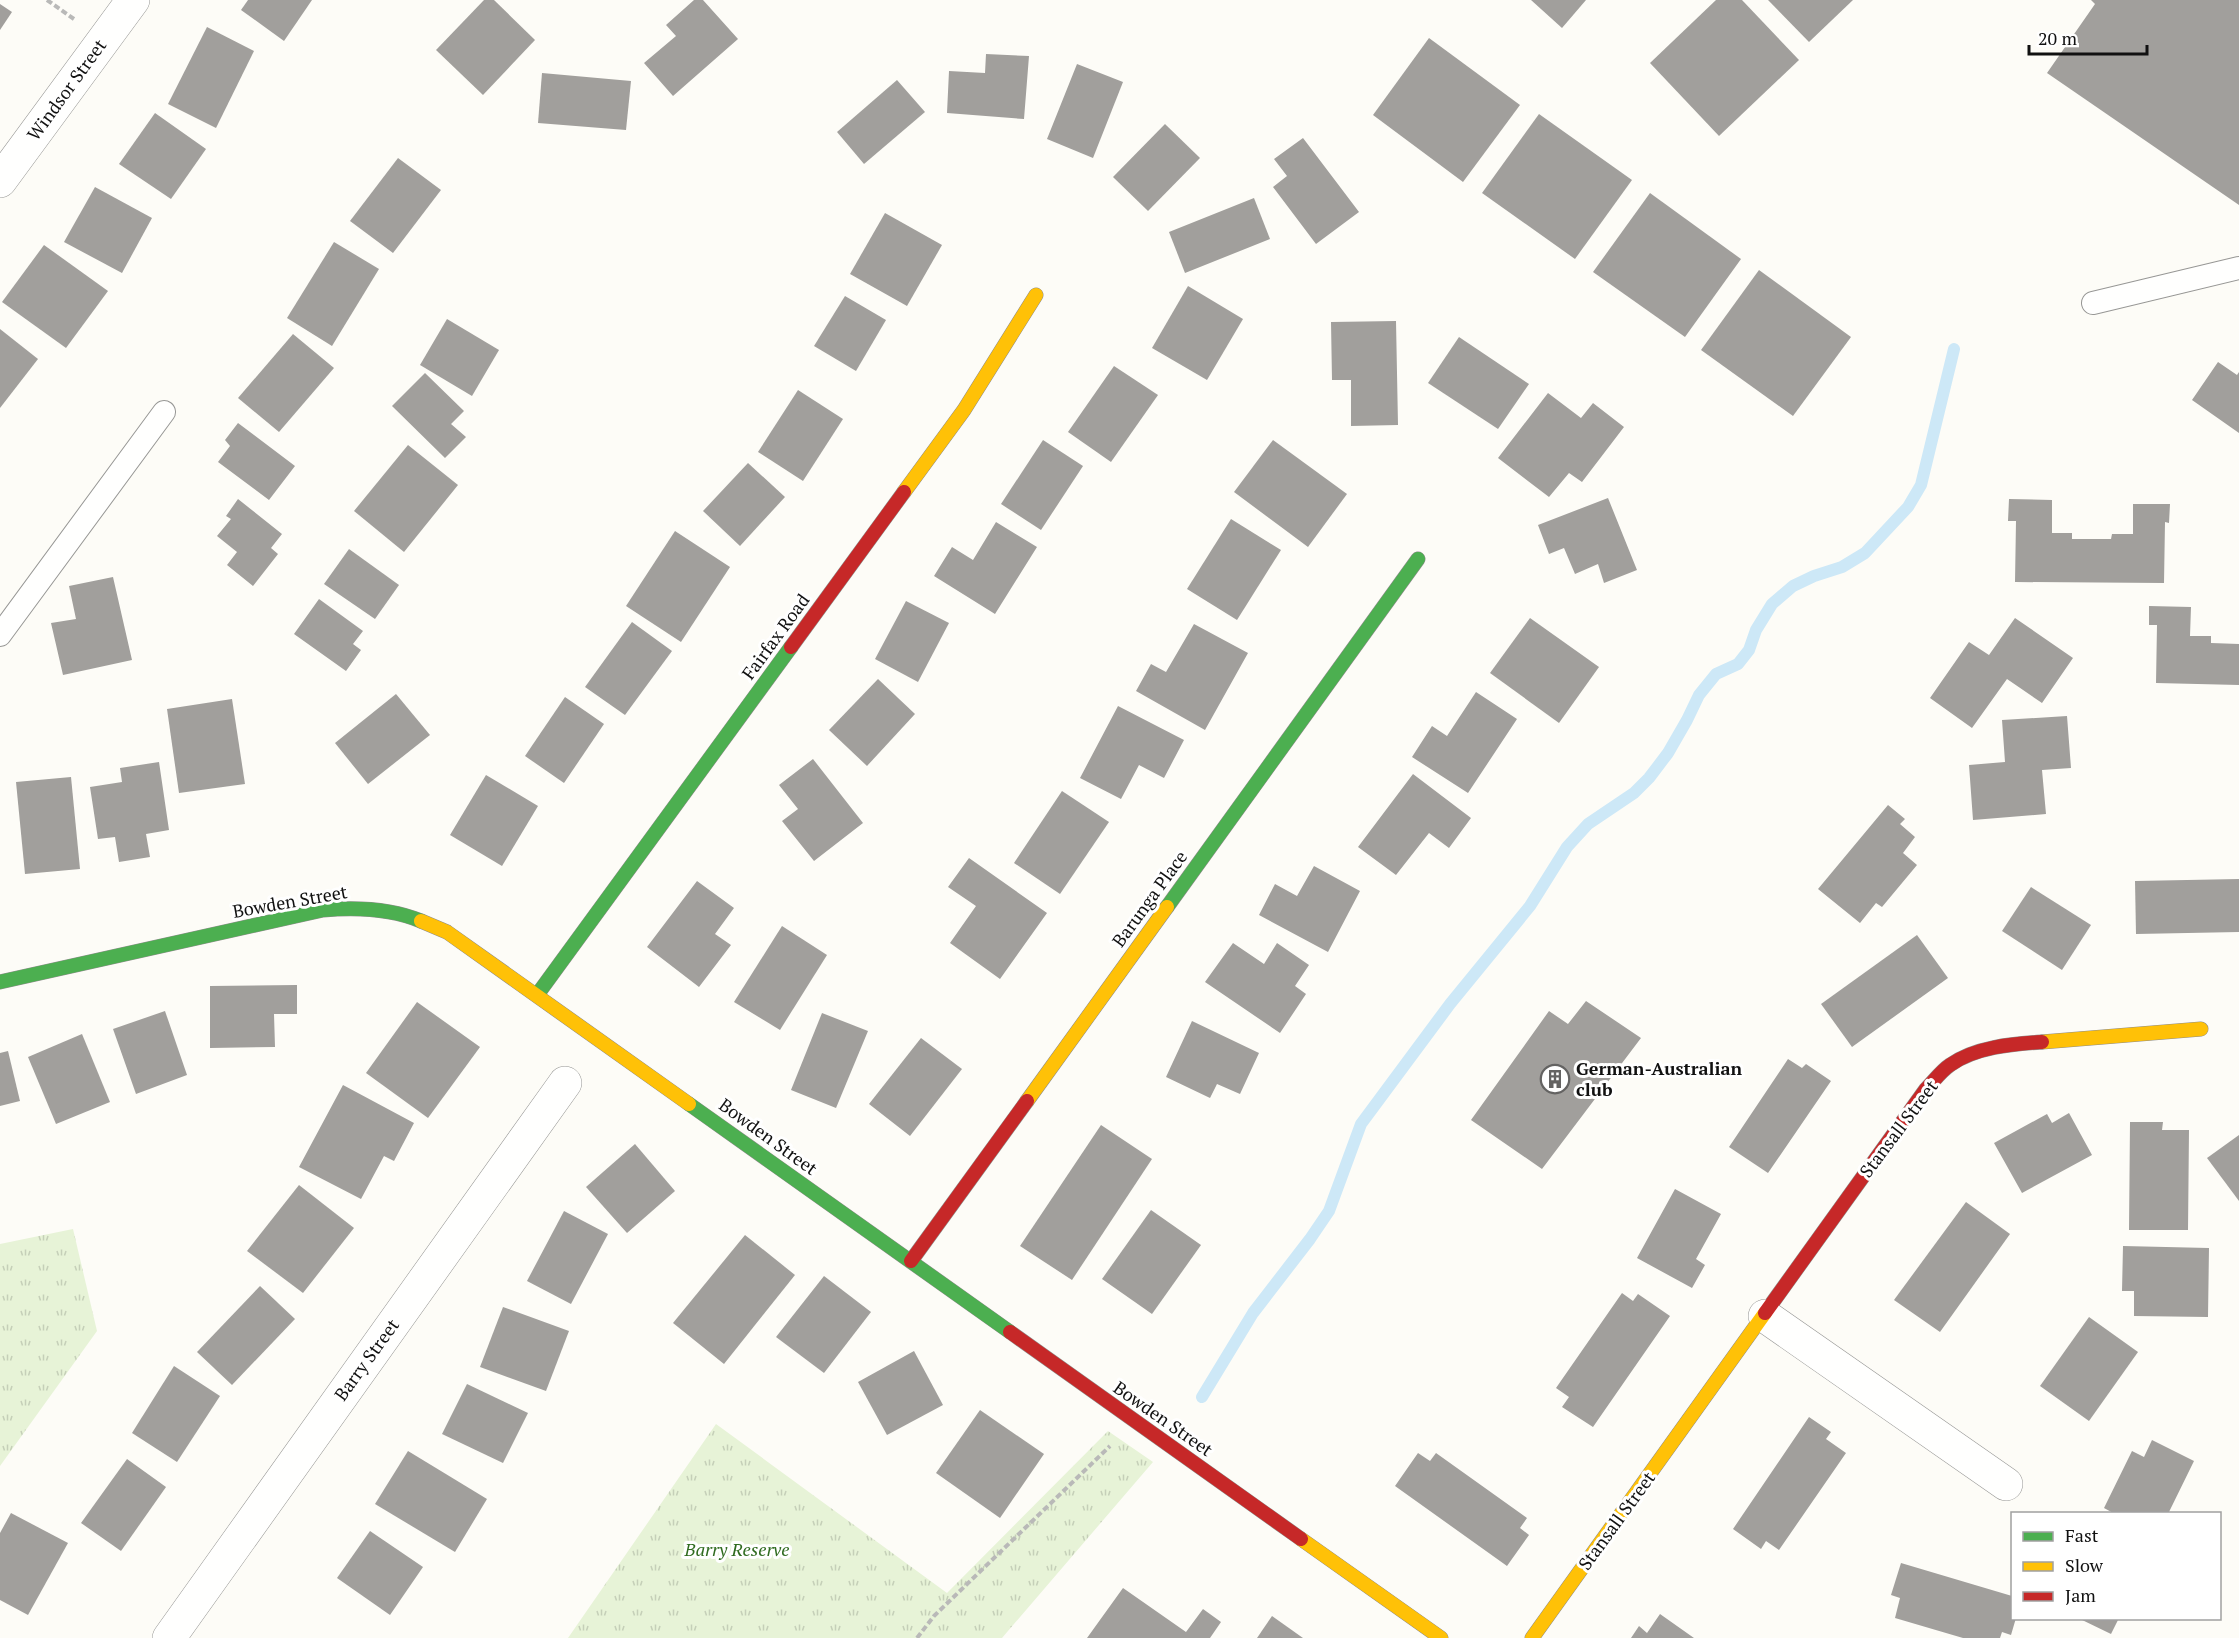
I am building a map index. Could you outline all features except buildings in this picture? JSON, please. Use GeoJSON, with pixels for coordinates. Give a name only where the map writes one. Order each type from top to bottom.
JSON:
{"type":"FeatureCollection","features":[{"type":"Feature","properties":{"kind":"street","name":"Windsor Street"},"geometry":{"type":"LineString","coordinates":[[0,181],[133,0]]}},
{"type":"Feature","properties":{"kind":"street","name":"Fairfax Road"},"geometry":{"type":"LineString","coordinates":[[537,995],[964,410],[1036,295]]}},
{"type":"Feature","properties":{"kind":"street","name":"Barunga Place"},"geometry":{"type":"LineString","coordinates":[[910,1261],[1418,559]]}},
{"type":"Feature","properties":{"kind":"street","name":"Bowden Street"},"geometry":{"type":"LineString","coordinates":[[0,982],[324,910],[369,907],[421,919],[447,932],[537,995],[1441,1638]]}},
{"type":"Feature","properties":{"kind":"street","name":"Stansall Street"},"geometry":{"type":"LineString","coordinates":[[1532,1638],[1926,1089],[1950,1065],[1978,1052],[2012,1044],[2201,1029]]}},
{"type":"Feature","properties":{"kind":"street","name":"Barry Street"},"geometry":{"type":"LineString","coordinates":[[169,1638],[565,1083]]}},
{"type":"Feature","properties":{"kind":"street"},"geometry":{"type":"LineString","coordinates":[[1765,1316],[2006,1484]]}},
{"type":"Feature","properties":{"kind":"lane"},"geometry":{"type":"LineString","coordinates":[[2093,303],[2239,268]]}},
{"type":"Feature","properties":{"kind":"lane"},"geometry":{"type":"LineString","coordinates":[[0,635],[164,412]]}},
{"type":"Feature","properties":{"kind":"path"},"geometry":{"type":"LineString","coordinates":[[917,1638],[934,1616],[1112,1444]]}},
{"type":"Feature","properties":{"kind":"green space"},"geometry":{"type":"Polygon","coordinates":[[[73,1229],[97,1331],[0,1466],[0,1244],[73,1229]]]}},
{"type":"Feature","properties":{"kind":"green space","name":"Barry Reserve"},"geometry":{"type":"Polygon","coordinates":[[[716,1424],[947,1593],[1108,1431],[1153,1462],[1002,1638],[568,1638],[716,1424]]]}},
{"type":"Feature","properties":{"kind":"waterway"},"geometry":{"type":"LineString","coordinates":[[1202,1397],[1253,1313],[1329,1211],[1361,1124],[1450,1004],[1530,906],[1567,847],[1588,824],[1634,793],[1649,778],[1668,753],[1699,695],[1716,674],[1738,664],[1749,650],[1756,630],[1772,604],[1793,586],[1842,567],[1865,553],[1908,507],[1921,485],[1954,349]]}},
{"type":"Feature","properties":{"kind":"traffic: fast"},"geometry":{"type":"LineString","coordinates":[[1167,907],[1418,559]]}},
{"type":"Feature","properties":{"kind":"traffic: fast"},"geometry":{"type":"LineString","coordinates":[[537,995],[791,647]]}},
{"type":"Feature","properties":{"kind":"traffic: fast"},"geometry":{"type":"LineString","coordinates":[[0,982],[323,910],[373,909],[397,913],[421,921]]}},
{"type":"Feature","properties":{"kind":"traffic: fast"},"geometry":{"type":"LineString","coordinates":[[689,1104],[1010,1332]]}},
{"type":"Feature","properties":{"kind":"traffic: slow"},"geometry":{"type":"LineString","coordinates":[[904,492],[964,410],[1036,295]]}},
{"type":"Feature","properties":{"kind":"traffic: slow"},"geometry":{"type":"LineString","coordinates":[[1027,1101],[1167,907]]}},
{"type":"Feature","properties":{"kind":"traffic: slow"},"geometry":{"type":"LineString","coordinates":[[421,921],[447,932],[689,1104]]}},
{"type":"Feature","properties":{"kind":"traffic: slow"},"geometry":{"type":"LineString","coordinates":[[2042,1042],[2201,1029]]}},
{"type":"Feature","properties":{"kind":"traffic: slow"},"geometry":{"type":"LineString","coordinates":[[1532,1638],[1765,1313]]}},
{"type":"Feature","properties":{"kind":"traffic: slow"},"geometry":{"type":"LineString","coordinates":[[1301,1539],[1441,1638]]}},
{"type":"Feature","properties":{"kind":"traffic: jam"},"geometry":{"type":"LineString","coordinates":[[791,647],[904,492]]}},
{"type":"Feature","properties":{"kind":"traffic: jam"},"geometry":{"type":"LineString","coordinates":[[1765,1313],[1926,1089],[1944,1070],[1960,1059],[1982,1050],[2042,1042]]}},
{"type":"Feature","properties":{"kind":"traffic: jam"},"geometry":{"type":"LineString","coordinates":[[911,1261],[1027,1101]]}},
{"type":"Feature","properties":{"kind":"traffic: jam"},"geometry":{"type":"LineString","coordinates":[[1010,1332],[1301,1539]]}},
{"type":"Feature","properties":{"kind":"place","name":"German-Australian club"},"geometry":{"type":"Point","coordinates":[1555,1079]}}]}
